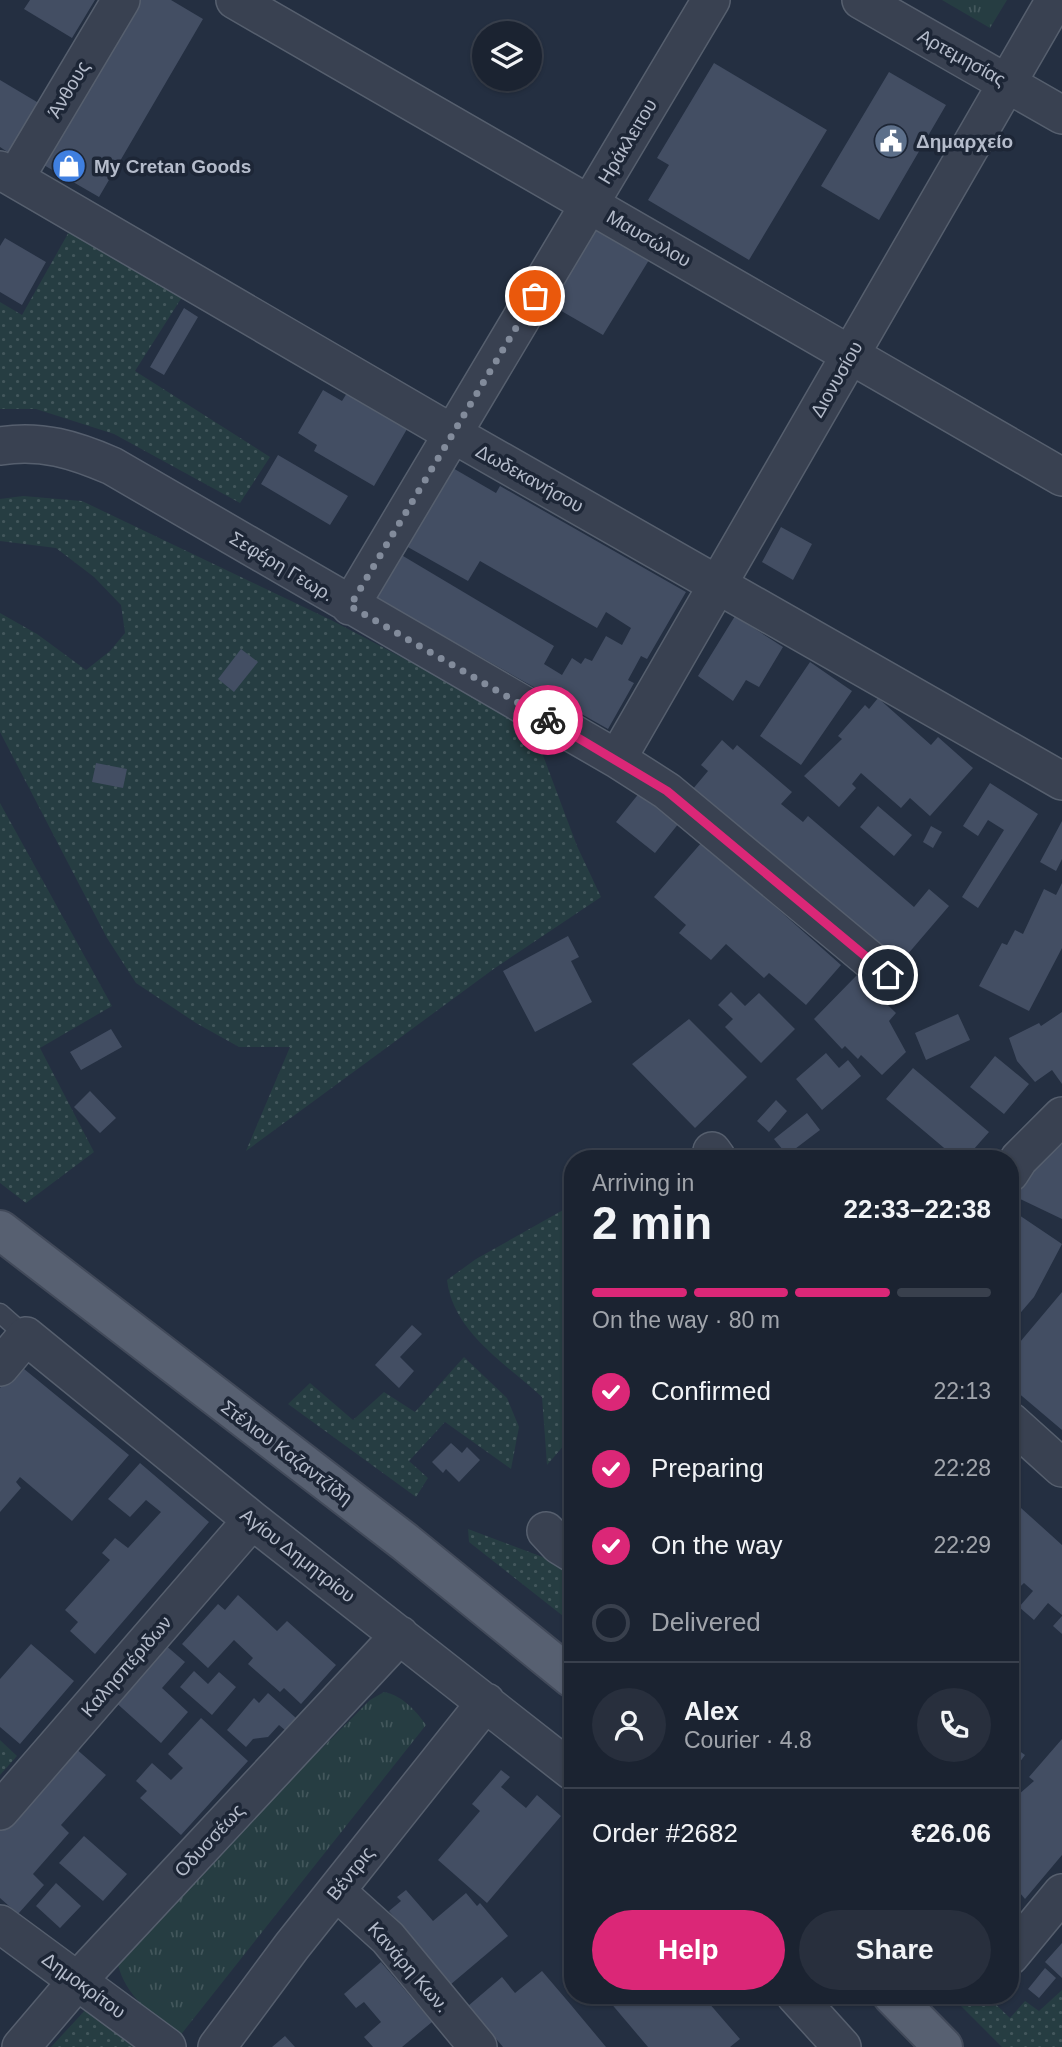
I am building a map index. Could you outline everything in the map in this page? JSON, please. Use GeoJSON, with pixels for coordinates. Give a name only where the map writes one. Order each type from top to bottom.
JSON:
{"type":"FeatureCollection","features":[{"type":"Feature","properties":{"kind":"main road","name":"Στέλιου Καζαντζίδη"},"geometry":{"type":"LineString","coordinates":[[0,1230],[405,1542],[564,1671]]}},
{"type":"Feature","properties":{"kind":"main road"},"geometry":{"type":"LineString","coordinates":[[901,2004],[943,2047]]}},
{"type":"Feature","properties":{"kind":"street","name":"Άνθους"},"geometry":{"type":"LineString","coordinates":[[7,174],[121,0]]}},
{"type":"Feature","properties":{"kind":"street","name":"Μαυσώλου"},"geometry":{"type":"LineString","coordinates":[[235,0],[1062,477]]}},
{"type":"Feature","properties":{"kind":"street","name":"Ηράκλειτου"},"geometry":{"type":"LineString","coordinates":[[350,606],[711,0]]}},
{"type":"Feature","properties":{"kind":"street","name":"Αρτεμησίας"},"geometry":{"type":"LineString","coordinates":[[861,0],[1062,116]]}},
{"type":"Feature","properties":{"kind":"street","name":"Διονυσίου"},"geometry":{"type":"LineString","coordinates":[[617,759],[1055,0]]}},
{"type":"Feature","properties":{"kind":"street","name":"Δωδεκανήσου"},"geometry":{"type":"LineString","coordinates":[[7,174],[453,434],[1062,781]]}},
{"type":"Feature","properties":{"kind":"street","name":"Σεφέρη Γεωρ."},"geometry":{"type":"LineString","coordinates":[[0,446],[27,442],[62,447],[112,466],[617,759],[667,791],[888,975]]}},
{"type":"Feature","properties":{"kind":"street"},"geometry":{"type":"LineString","coordinates":[[1019,1159],[1062,1116]]}},
{"type":"Feature","properties":{"kind":"street"},"geometry":{"type":"LineString","coordinates":[[0,1367],[13,1325]]}},
{"type":"Feature","properties":{"kind":"street","name":"Αγίου Δημητρίου"},"geometry":{"type":"LineString","coordinates":[[13,1325],[252,1520],[564,1765]]}},
{"type":"Feature","properties":{"kind":"street"},"geometry":{"type":"LineString","coordinates":[[1019,1429],[1054,1461]]}},
{"type":"Feature","properties":{"kind":"street"},"geometry":{"type":"LineString","coordinates":[[1019,1459],[1028,1466],[1054,1461]]}},
{"type":"Feature","properties":{"kind":"street","name":"Καλησπέριδων"},"geometry":{"type":"LineString","coordinates":[[0,1811],[252,1520]]}},
{"type":"Feature","properties":{"kind":"street","name":"Οδυσσέως"},"geometry":{"type":"LineString","coordinates":[[21,2047],[78,1980],[400,1635]]}},
{"type":"Feature","properties":{"kind":"street","name":"Βέντρις"},"geometry":{"type":"LineString","coordinates":[[218,2047],[336,1891],[486,1702]]}},
{"type":"Feature","properties":{"kind":"street","name":"Κανάρη Κων."},"geometry":{"type":"LineString","coordinates":[[336,1891],[388,1938],[478,2047]]}},
{"type":"Feature","properties":{"kind":"street"},"geometry":{"type":"LineString","coordinates":[[1019,1945],[1062,1893]]}},
{"type":"Feature","properties":{"kind":"street","name":"Δημοκρίτου"},"geometry":{"type":"LineString","coordinates":[[0,1924],[167,2047]]}},
{"type":"Feature","properties":{"kind":"street"},"geometry":{"type":"LineString","coordinates":[[803,2004],[842,2047]]}},
{"type":"Feature","properties":{"kind":"green space"},"geometry":{"type":"Polygon","coordinates":[[[942,0],[1007,0],[990,28],[942,0]]]}},
{"type":"Feature","properties":{"kind":"green space"},"geometry":{"type":"Polygon","coordinates":[[[70,230],[184,294],[135,371],[270,457],[240,503],[114,434],[36,409],[0,409],[0,302],[22,315],[70,230]]]}},
{"type":"Feature","properties":{"kind":"green space"},"geometry":{"type":"Polygon","coordinates":[[[23,496],[82,501],[333,621],[532,726],[577,846],[601,897],[495,968],[246,1151],[290,1047],[239,1047],[196,1023],[136,983],[107,938],[0,732],[0,613],[37,634],[86,670],[110,651],[125,633],[121,605],[94,577],[56,548],[0,541],[0,499],[23,496]]]}},
{"type":"Feature","properties":{"kind":"green space"},"geometry":{"type":"Polygon","coordinates":[[[0,803],[112,1006],[40,1048],[94,1152],[26,1203],[0,1183],[0,803]]]}},
{"type":"Feature","properties":{"kind":"green space"},"geometry":{"type":"Polygon","coordinates":[[[564,1210],[564,1445],[547,1465],[542,1397],[483,1346],[459,1316],[451,1299],[447,1280],[476,1259],[564,1210]]]}},
{"type":"Feature","properties":{"kind":"green space"},"geometry":{"type":"Polygon","coordinates":[[[464,1357],[507,1398],[519,1427],[511,1469],[445,1422],[409,1461],[428,1478],[416,1497],[288,1404],[310,1383],[353,1420],[384,1392],[415,1412],[464,1357]]]}},
{"type":"Feature","properties":{"kind":"green space"},"geometry":{"type":"Polygon","coordinates":[[[468,1529],[564,1565],[564,1617],[469,1542],[468,1529]]]}},
{"type":"Feature","properties":{"kind":"green space"},"geometry":{"type":"Polygon","coordinates":[[[384,1692],[403,1700],[426,1725],[179,2037],[134,1997],[118,1965],[266,1804],[370,1700],[384,1692]]]}},
{"type":"Feature","properties":{"kind":"green space"},"geometry":{"type":"Polygon","coordinates":[[[0,1740],[17,1756],[0,1775],[0,1740]]]}},
{"type":"Feature","properties":{"kind":"green space"},"geometry":{"type":"Polygon","coordinates":[[[1062,1990],[1062,2047],[1002,2047],[959,2004],[995,2004],[1010,2018],[1025,2001],[1039,2011],[1062,1990]]]}},
{"type":"Feature","properties":{"kind":"green space"},"geometry":{"type":"Polygon","coordinates":[[[89,2006],[148,2047],[51,2047],[89,2006]]]}},
{"type":"Feature","properties":{"kind":"building"},"geometry":{"type":"Polygon","coordinates":[[[30,0],[95,0],[72,38],[24,9],[30,0]]]}},
{"type":"Feature","properties":{"kind":"building"},"geometry":{"type":"Polygon","coordinates":[[[139,0],[171,0],[203,19],[99,197],[42,164],[139,0]]]}},
{"type":"Feature","properties":{"kind":"building"},"geometry":{"type":"Polygon","coordinates":[[[714,63],[827,130],[749,260],[648,200],[669,165],[657,158],[714,63]]]}},
{"type":"Feature","properties":{"kind":"building"},"geometry":{"type":"Polygon","coordinates":[[[889,72],[946,105],[879,220],[821,186],[889,72]]]}},
{"type":"Feature","properties":{"kind":"building"},"geometry":{"type":"Polygon","coordinates":[[[0,80],[42,105],[12,155],[0,147],[0,80]]]}},
{"type":"Feature","properties":{"kind":"building"},"geometry":{"type":"Polygon","coordinates":[[[596,229],[649,260],[603,335],[551,305],[596,229]]]}},
{"type":"Feature","properties":{"kind":"building"},"geometry":{"type":"Polygon","coordinates":[[[5,238],[46,262],[22,305],[0,292],[0,246],[5,238]]]}},
{"type":"Feature","properties":{"kind":"building"},"geometry":{"type":"Polygon","coordinates":[[[184,308],[198,317],[164,375],[150,367],[184,308]]]}},
{"type":"Feature","properties":{"kind":"building"},"geometry":{"type":"Polygon","coordinates":[[[323,390],[342,401],[347,393],[407,429],[374,486],[314,451],[317,445],[298,433],[323,390]]]}},
{"type":"Feature","properties":{"kind":"building"},"geometry":{"type":"Polygon","coordinates":[[[278,455],[348,496],[330,525],[261,484],[278,455]]]}},
{"type":"Feature","properties":{"kind":"building"},"geometry":{"type":"Polygon","coordinates":[[[451,467],[496,493],[500,486],[686,592],[647,659],[641,656],[628,680],[634,683],[608,729],[373,596],[398,553],[554,646],[544,664],[562,675],[572,658],[581,664],[585,658],[592,661],[606,636],[622,645],[631,628],[606,612],[597,628],[480,561],[468,581],[406,546],[451,467]]]}},
{"type":"Feature","properties":{"kind":"building"},"geometry":{"type":"Polygon","coordinates":[[[781,527],[812,544],[793,580],[762,562],[781,527]]]}},
{"type":"Feature","properties":{"kind":"building"},"geometry":{"type":"Polygon","coordinates":[[[735,616],[783,647],[759,687],[746,680],[733,701],[698,676],[735,616]]]}},
{"type":"Feature","properties":{"kind":"building"},"geometry":{"type":"Polygon","coordinates":[[[241,649],[258,662],[234,692],[218,679],[241,649]]]}},
{"type":"Feature","properties":{"kind":"building"},"geometry":{"type":"Polygon","coordinates":[[[810,662],[852,691],[801,765],[760,736],[810,662]]]}},
{"type":"Feature","properties":{"kind":"building"},"geometry":{"type":"Polygon","coordinates":[[[878,698],[931,745],[938,737],[973,768],[930,816],[910,798],[901,808],[861,773],[852,784],[856,788],[839,807],[804,776],[842,739],[838,736],[865,705],[869,709],[878,698]]]}},
{"type":"Feature","properties":{"kind":"building"},"geometry":{"type":"Polygon","coordinates":[[[722,740],[733,750],[737,745],[792,792],[781,804],[803,822],[808,816],[914,907],[929,889],[949,906],[901,962],[873,939],[867,945],[692,790],[708,771],[701,765],[722,740]]]}},
{"type":"Feature","properties":{"kind":"building"},"geometry":{"type":"Polygon","coordinates":[[[96,763],[127,769],[123,788],[92,782],[96,763]]]}},
{"type":"Feature","properties":{"kind":"building"},"geometry":{"type":"Polygon","coordinates":[[[990,783],[1038,814],[978,908],[962,897],[1004,830],[988,820],[978,836],[963,826],[990,783]]]}},
{"type":"Feature","properties":{"kind":"building"},"geometry":{"type":"Polygon","coordinates":[[[640,792],[679,823],[655,853],[616,822],[640,792]]]}},
{"type":"Feature","properties":{"kind":"building"},"geometry":{"type":"Polygon","coordinates":[[[878,806],[912,835],[894,856],[860,827],[878,806]]]}},
{"type":"Feature","properties":{"kind":"building"},"geometry":{"type":"Polygon","coordinates":[[[1062,821],[1062,859],[1056,871],[1040,862],[1062,821]]]}},
{"type":"Feature","properties":{"kind":"building"},"geometry":{"type":"Polygon","coordinates":[[[931,826],[942,832],[933,848],[923,842],[931,826]]]}},
{"type":"Feature","properties":{"kind":"building"},"geometry":{"type":"Polygon","coordinates":[[[702,842],[841,965],[806,1005],[769,973],[764,978],[726,944],[711,960],[679,933],[686,925],[654,897],[702,842]]]}},
{"type":"Feature","properties":{"kind":"building"},"geometry":{"type":"Polygon","coordinates":[[[1062,883],[1062,948],[1029,1011],[979,986],[1002,943],[1007,945],[1015,930],[1023,934],[1044,889],[1056,895],[1062,883]]]}},
{"type":"Feature","properties":{"kind":"building"},"geometry":{"type":"Polygon","coordinates":[[[568,936],[579,957],[571,961],[592,1002],[535,1032],[503,971],[568,936]]]}},
{"type":"Feature","properties":{"kind":"building"},"geometry":{"type":"Polygon","coordinates":[[[857,975],[896,1013],[889,1021],[906,1052],[882,1075],[861,1055],[858,1059],[845,1046],[842,1049],[814,1019],[857,975]]]}},
{"type":"Feature","properties":{"kind":"building"},"geometry":{"type":"Polygon","coordinates":[[[731,992],[745,1006],[759,993],[795,1029],[761,1063],[725,1027],[733,1019],[718,1005],[731,992]]]}},
{"type":"Feature","properties":{"kind":"building"},"geometry":{"type":"Polygon","coordinates":[[[1062,1012],[1062,1084],[1052,1070],[1035,1082],[1017,1061],[1009,1038],[1039,1023],[1041,1026],[1062,1012]]]}},
{"type":"Feature","properties":{"kind":"building"},"geometry":{"type":"Polygon","coordinates":[[[958,1014],[970,1040],[926,1060],[915,1033],[958,1014]]]}},
{"type":"Feature","properties":{"kind":"building"},"geometry":{"type":"Polygon","coordinates":[[[689,1019],[747,1077],[695,1128],[632,1064],[689,1019]]]}},
{"type":"Feature","properties":{"kind":"building"},"geometry":{"type":"Polygon","coordinates":[[[111,1029],[122,1047],[81,1070],[70,1052],[111,1029]]]}},
{"type":"Feature","properties":{"kind":"building"},"geometry":{"type":"Polygon","coordinates":[[[826,1053],[839,1068],[848,1060],[861,1076],[822,1110],[796,1079],[826,1053]]]}},
{"type":"Feature","properties":{"kind":"building"},"geometry":{"type":"Polygon","coordinates":[[[995,1056],[1029,1084],[1004,1114],[970,1087],[995,1056]]]}},
{"type":"Feature","properties":{"kind":"building"},"geometry":{"type":"Polygon","coordinates":[[[913,1068],[989,1132],[973,1150],[947,1150],[886,1099],[913,1068]]]}},
{"type":"Feature","properties":{"kind":"building"},"geometry":{"type":"Polygon","coordinates":[[[90,1091],[116,1118],[100,1133],[74,1107],[90,1091]]]}},
{"type":"Feature","properties":{"kind":"building"},"geometry":{"type":"Polygon","coordinates":[[[776,1100],[787,1111],[769,1132],[757,1121],[776,1100]]]}},
{"type":"Feature","properties":{"kind":"building"},"geometry":{"type":"Polygon","coordinates":[[[807,1113],[820,1130],[794,1150],[783,1150],[774,1139],[807,1113]]]}},
{"type":"Feature","properties":{"kind":"building"},"geometry":{"type":"Polygon","coordinates":[[[1055,1135],[1062,1145],[1062,1219],[1019,1198],[1019,1190],[1034,1152],[1055,1135]]]}},
{"type":"Feature","properties":{"kind":"building"},"geometry":{"type":"Polygon","coordinates":[[[1019,1215],[1062,1244],[1034,1297],[1019,1314],[1019,1215]]]}},
{"type":"Feature","properties":{"kind":"building"},"geometry":{"type":"Polygon","coordinates":[[[1062,1292],[1062,1430],[1019,1394],[1019,1343],[1062,1292]]]}},
{"type":"Feature","properties":{"kind":"building"},"geometry":{"type":"Polygon","coordinates":[[[412,1325],[422,1334],[400,1357],[414,1371],[399,1388],[375,1365],[412,1325]]]}},
{"type":"Feature","properties":{"kind":"building"},"geometry":{"type":"Polygon","coordinates":[[[18,1364],[129,1455],[72,1521],[20,1477],[16,1482],[21,1488],[0,1512],[0,1388],[18,1364]]]}},
{"type":"Feature","properties":{"kind":"building"},"geometry":{"type":"Polygon","coordinates":[[[451,1443],[462,1453],[467,1447],[480,1460],[459,1482],[446,1469],[443,1473],[432,1462],[451,1443]]]}},
{"type":"Feature","properties":{"kind":"building"},"geometry":{"type":"Polygon","coordinates":[[[140,1463],[209,1522],[95,1654],[70,1631],[78,1622],[65,1610],[110,1560],[102,1553],[115,1538],[128,1548],[161,1512],[146,1500],[130,1517],[108,1499],[140,1463]]]}},
{"type":"Feature","properties":{"kind":"building"},"geometry":{"type":"Polygon","coordinates":[[[1019,1506],[1062,1545],[1062,1615],[1048,1603],[1034,1620],[1019,1607],[1033,1591],[1024,1583],[1019,1588],[1019,1506]]]}},
{"type":"Feature","properties":{"kind":"building"},"geometry":{"type":"Polygon","coordinates":[[[238,1595],[277,1631],[287,1621],[336,1665],[301,1704],[284,1688],[280,1692],[248,1664],[253,1658],[234,1640],[208,1668],[182,1644],[218,1604],[225,1610],[238,1595]]]}},
{"type":"Feature","properties":{"kind":"building"},"geometry":{"type":"Polygon","coordinates":[[[1062,1616],[1062,1634],[1053,1626],[1062,1616]]]}},
{"type":"Feature","properties":{"kind":"building"},"geometry":{"type":"Polygon","coordinates":[[[31,1644],[74,1681],[20,1744],[0,1727],[0,1679],[31,1644]]]}},
{"type":"Feature","properties":{"kind":"building"},"geometry":{"type":"Polygon","coordinates":[[[164,1644],[185,1662],[162,1688],[188,1712],[161,1743],[113,1700],[164,1644]]]}},
{"type":"Feature","properties":{"kind":"building"},"geometry":{"type":"Polygon","coordinates":[[[194,1671],[208,1684],[219,1672],[236,1687],[212,1715],[180,1687],[194,1671]]]}},
{"type":"Feature","properties":{"kind":"building"},"geometry":{"type":"Polygon","coordinates":[[[268,1693],[296,1718],[285,1730],[279,1725],[268,1737],[253,1739],[246,1747],[227,1730],[254,1698],[259,1703],[268,1693]]]}},
{"type":"Feature","properties":{"kind":"building"},"geometry":{"type":"Polygon","coordinates":[[[201,1718],[248,1761],[181,1835],[140,1798],[147,1791],[136,1781],[152,1763],[171,1780],[183,1768],[168,1754],[201,1718]]]}},
{"type":"Feature","properties":{"kind":"building"},"geometry":{"type":"Polygon","coordinates":[[[1062,1739],[1062,1855],[1025,1899],[1019,1892],[1019,1794],[1034,1781],[1029,1777],[1062,1739]]]}},
{"type":"Feature","properties":{"kind":"building"},"geometry":{"type":"Polygon","coordinates":[[[74,1747],[106,1775],[61,1825],[69,1833],[33,1874],[44,1885],[18,1914],[0,1898],[0,1831],[74,1747]]]}},
{"type":"Feature","properties":{"kind":"building"},"geometry":{"type":"Polygon","coordinates":[[[1019,1751],[1025,1755],[1019,1763],[1019,1751]]]}},
{"type":"Feature","properties":{"kind":"building"},"geometry":{"type":"Polygon","coordinates":[[[501,1770],[510,1777],[501,1787],[526,1808],[537,1795],[561,1816],[487,1903],[438,1860],[480,1811],[472,1804],[501,1770]]]}},
{"type":"Feature","properties":{"kind":"building"},"geometry":{"type":"Polygon","coordinates":[[[84,1836],[127,1874],[103,1901],[59,1863],[84,1836]]]}},
{"type":"Feature","properties":{"kind":"building"},"geometry":{"type":"Polygon","coordinates":[[[56,1883],[81,1906],[60,1928],[36,1906],[56,1883]]]}},
{"type":"Feature","properties":{"kind":"building"},"geometry":{"type":"Polygon","coordinates":[[[406,1890],[433,1921],[466,1893],[477,1906],[480,1903],[508,1936],[450,1985],[389,1911],[401,1901],[397,1897],[406,1890]]]}},
{"type":"Feature","properties":{"kind":"building"},"geometry":{"type":"Polygon","coordinates":[[[1062,1943],[1062,1978],[1045,1962],[1062,1943]]]}},
{"type":"Feature","properties":{"kind":"building"},"geometry":{"type":"Polygon","coordinates":[[[381,1962],[432,2022],[402,2047],[373,2047],[364,2037],[381,2022],[364,2002],[356,2008],[344,1994],[381,1962]]]}},
{"type":"Feature","properties":{"kind":"building"},"geometry":{"type":"Polygon","coordinates":[[[1045,1968],[1056,1978],[1039,1998],[1028,1989],[1045,1968]]]}},
{"type":"Feature","properties":{"kind":"building"},"geometry":{"type":"Polygon","coordinates":[[[542,1971],[564,1997],[564,2004],[570,2004],[606,2047],[503,2047],[468,2006],[502,1977],[515,1993],[542,1971]]]}},
{"type":"Feature","properties":{"kind":"building"},"geometry":{"type":"Polygon","coordinates":[[[612,2004],[710,2004],[740,2039],[730,2047],[648,2047],[612,2004]]]}},
{"type":"Feature","properties":{"kind":"building"},"geometry":{"type":"Polygon","coordinates":[[[285,2036],[295,2047],[272,2047],[285,2036]]]}},
{"type":"Feature","properties":{"kind":"way so far"},"geometry":{"type":"LineString","coordinates":[[535,296],[350,606],[548,720]]}},
{"type":"Feature","properties":{"kind":"place","name":"Δημαρχείο"},"geometry":{"type":"Point","coordinates":[891,141]}},
{"type":"Feature","properties":{"kind":"place","name":"My Cretan Goods"},"geometry":{"type":"Point","coordinates":[69,166]}},
{"type":"Feature","properties":{"kind":"route"},"geometry":{"type":"LineString","coordinates":[[548,720],[667,791],[888,975]]}}]}
